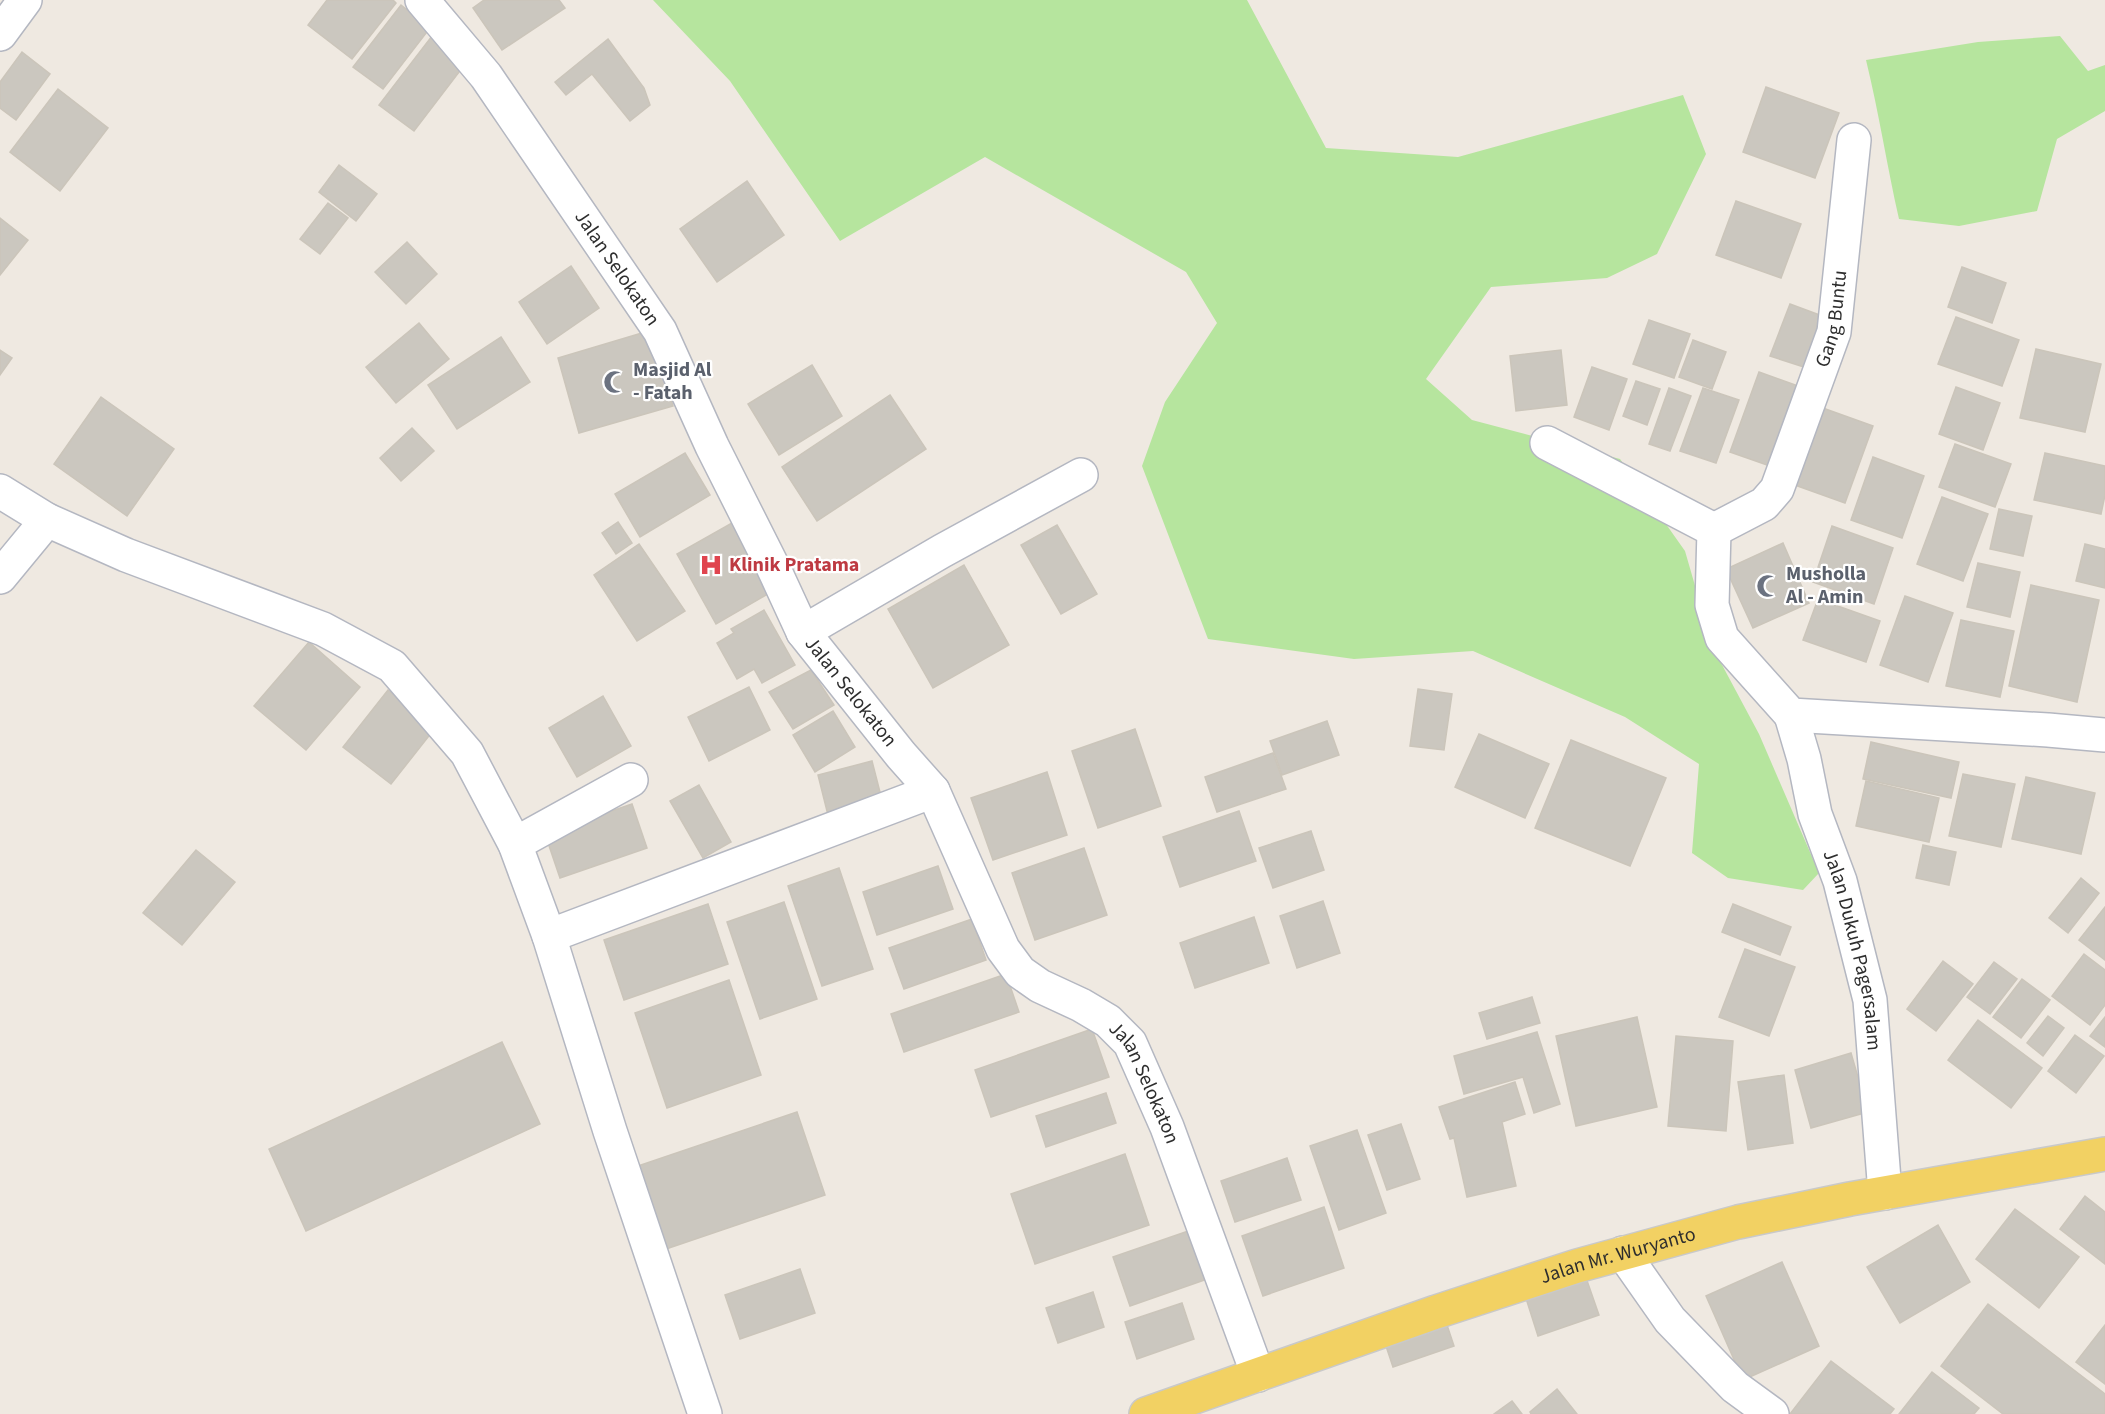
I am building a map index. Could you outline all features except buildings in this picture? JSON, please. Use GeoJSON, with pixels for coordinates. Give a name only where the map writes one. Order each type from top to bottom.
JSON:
{"type":"FeatureCollection","features":[{"type":"Feature","properties":{"kind":"main road","name":"Jalan Mr. Wuryanto"},"geometry":{"type":"LineString","coordinates":[[1146,1414],[1447,1308],[1577,1266],[1738,1222],[2105,1154]]}},
{"type":"Feature","properties":{"kind":"street"},"geometry":{"type":"LineString","coordinates":[[0,34],[24,0]]}},
{"type":"Feature","properties":{"kind":"street","name":"Jalan Selokaton"},"geometry":{"type":"LineString","coordinates":[[422,0],[486,76],[660,331],[712,446],[773,567],[802,632],[901,755],[933,791],[1003,949],[1020,972],[1040,987],[1081,1005],[1108,1021],[1130,1043],[1167,1127],[1258,1375]]}},
{"type":"Feature","properties":{"kind":"street","name":"Gang Buntu"},"geometry":{"type":"LineString","coordinates":[[1714,530],[1764,504],[1777,489],[1834,332],[1854,140]]}},
{"type":"Feature","properties":{"kind":"street"},"geometry":{"type":"LineString","coordinates":[[1547,443],[1714,530]]}},
{"type":"Feature","properties":{"kind":"street"},"geometry":{"type":"LineString","coordinates":[[802,632],[942,551],[1081,475]]}},
{"type":"Feature","properties":{"kind":"street"},"geometry":{"type":"LineString","coordinates":[[0,491],[47,520],[126,555],[323,628],[392,666],[467,753],[515,844],[549,936],[613,1142],[705,1414]]}},
{"type":"Feature","properties":{"kind":"street"},"geometry":{"type":"LineString","coordinates":[[0,578],[47,520]]}},
{"type":"Feature","properties":{"kind":"street","name":"Jalan Dukuh Pagersalam"},"geometry":{"type":"LineString","coordinates":[[1714,530],[1712,605],[1722,638],[1791,715],[1804,759],[1815,814],[1840,880],[1870,1000],[1885,1193]]}},
{"type":"Feature","properties":{"kind":"street"},"geometry":{"type":"LineString","coordinates":[[1791,715],[2105,735]]}},
{"type":"Feature","properties":{"kind":"street"},"geometry":{"type":"LineString","coordinates":[[515,844],[631,780]]}},
{"type":"Feature","properties":{"kind":"street"},"geometry":{"type":"LineString","coordinates":[[549,936],[933,791]]}},
{"type":"Feature","properties":{"kind":"street"},"geometry":{"type":"LineString","coordinates":[[1623,1254],[1670,1320],[1735,1387],[1772,1414]]}},
{"type":"Feature","properties":{"kind":"green space"},"geometry":{"type":"Polygon","coordinates":[[[653,0],[1247,0],[1326,148],[1458,157],[1683,95],[1706,154],[1657,254],[1607,278],[1491,287],[1426,379],[1472,420],[1620,459],[1685,551],[1713,648],[1759,734],[1819,873],[1803,890],[1728,878],[1692,853],[1699,764],[1625,717],[1473,651],[1354,659],[1208,639],[1142,466],[1165,402],[1217,323],[1186,272],[985,157],[840,241],[730,81],[653,0]]]}},
{"type":"Feature","properties":{"kind":"green space"},"geometry":{"type":"Polygon","coordinates":[[[2060,36],[2088,71],[2105,65],[2105,111],[2057,139],[2037,211],[1959,226],[1899,219],[1866,60],[1978,42],[2060,36]]]}},
{"type":"Feature","properties":{"kind":"place","name":"Masjid Al - Fatah"},"geometry":{"type":"Point","coordinates":[615,382]}},
{"type":"Feature","properties":{"kind":"place","name":"Klinik Pratama"},"geometry":{"type":"Point","coordinates":[711,565]}},
{"type":"Feature","properties":{"kind":"place","name":"Musholla Al - Amin"},"geometry":{"type":"Point","coordinates":[1768,586]}}]}
